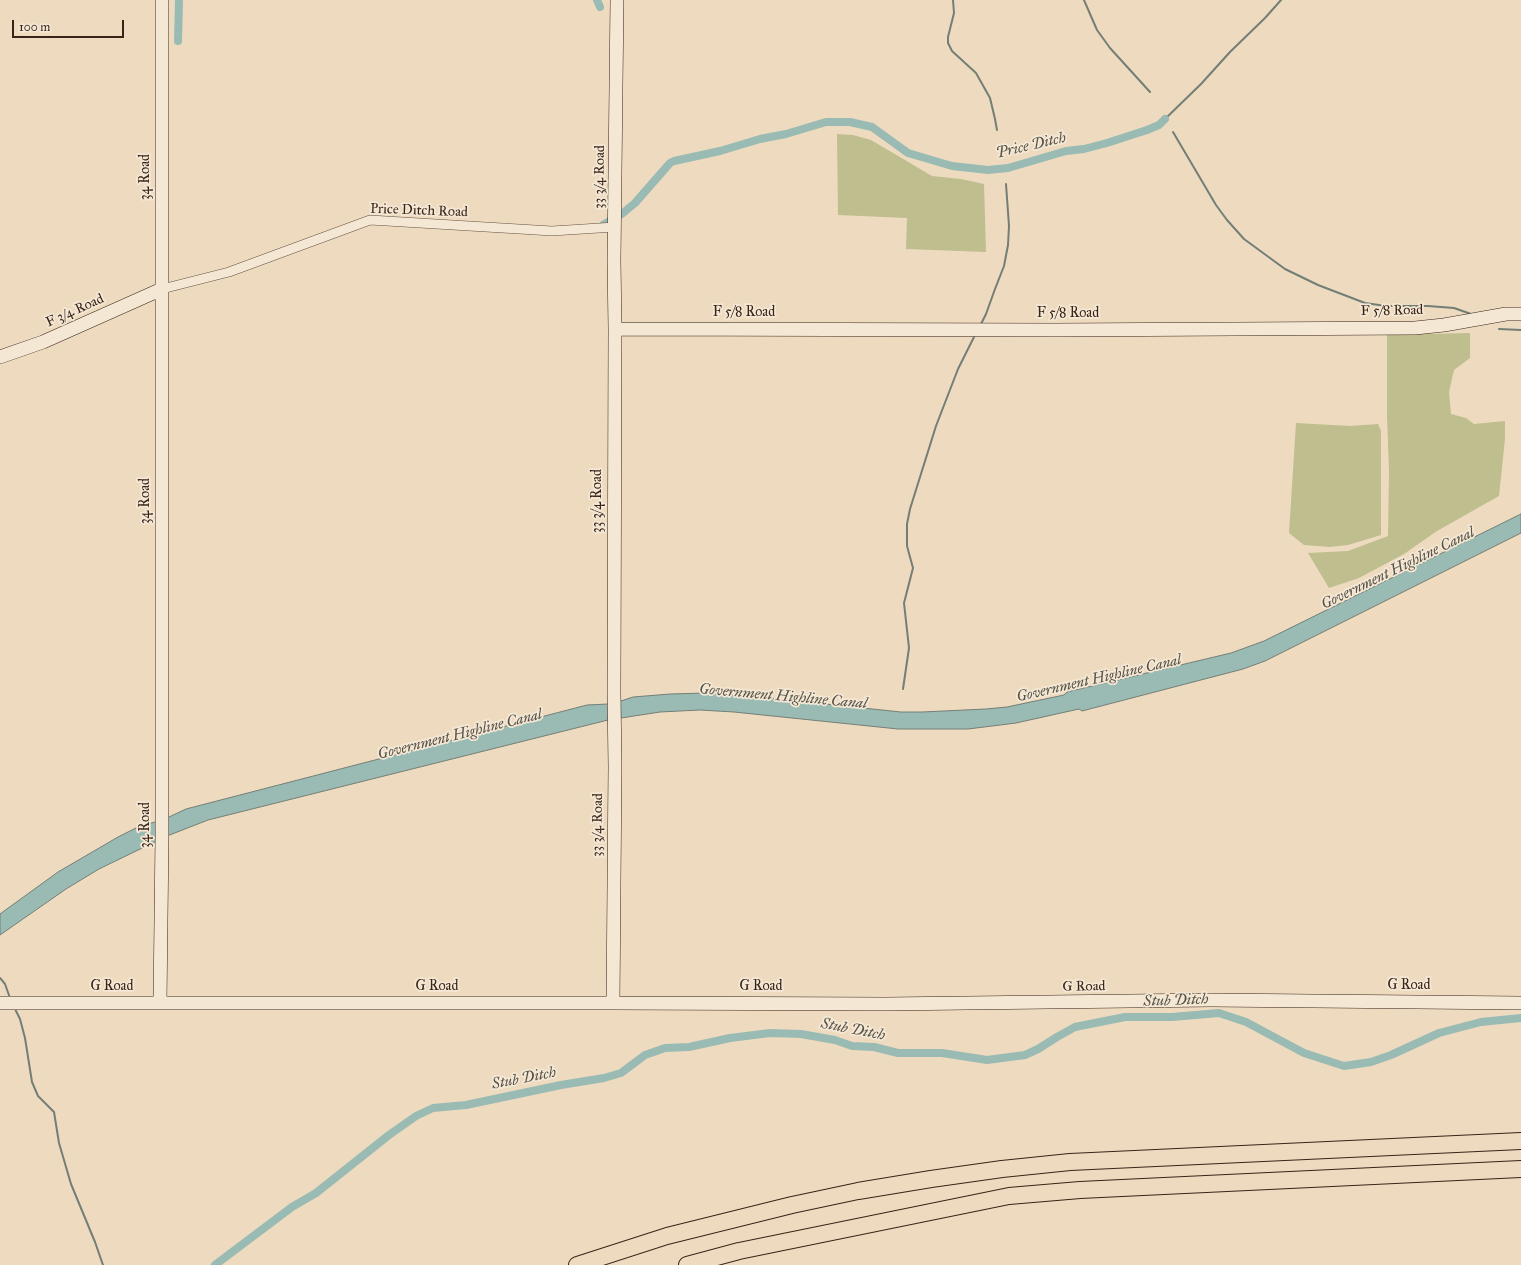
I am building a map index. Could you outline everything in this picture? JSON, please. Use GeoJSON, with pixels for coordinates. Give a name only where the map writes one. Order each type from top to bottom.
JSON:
{"type":"FeatureCollection","features":[{"type":"Feature","properties":{"kind":"highway"},"geometry":{"type":"LineString","coordinates":[[577,1265],[667,1236],[792,1205],[858,1191],[994,1170],[1070,1162],[1521,1141]]}},
{"type":"Feature","properties":{"kind":"highway"},"geometry":{"type":"LineString","coordinates":[[687,1265],[739,1251],[1009,1196],[1080,1190],[1212,1183],[1521,1169]]}},
{"type":"Feature","properties":{"kind":"street","name":"34 Road"},"geometry":{"type":"LineString","coordinates":[[160,1003],[162,837],[162,0]]}},
{"type":"Feature","properties":{"kind":"street","name":"33 3/4 Road"},"geometry":{"type":"LineString","coordinates":[[613,1003],[614,260],[617,0]]}},
{"type":"Feature","properties":{"kind":"street","name":"Price Ditch Road"},"geometry":{"type":"LineString","coordinates":[[162,289],[229,272],[370,220],[552,230],[615,227]]}},
{"type":"Feature","properties":{"kind":"street","name":"F 3/4 Road"},"geometry":{"type":"LineString","coordinates":[[0,357],[43,342],[162,289]]}},
{"type":"Feature","properties":{"kind":"street","name":"F 5/8 Road"},"geometry":{"type":"LineString","coordinates":[[615,329],[1055,330],[1415,328],[1444,325],[1506,314],[1521,314]]}},
{"type":"Feature","properties":{"kind":"street","name":"G Road"},"geometry":{"type":"LineString","coordinates":[[0,1003],[886,1004],[1211,1000],[1521,1003]]}},
{"type":"Feature","properties":{"kind":"green space"},"geometry":{"type":"Polygon","coordinates":[[[837,134],[853,135],[871,140],[932,176],[961,179],[984,184],[986,252],[906,249],[907,218],[838,215],[837,134]]]}},
{"type":"Feature","properties":{"kind":"green space"},"geometry":{"type":"Polygon","coordinates":[[[1470,333],[1470,358],[1454,370],[1449,392],[1451,414],[1466,418],[1474,424],[1505,421],[1505,439],[1499,496],[1437,531],[1404,554],[1359,578],[1329,588],[1308,553],[1348,551],[1388,536],[1389,471],[1387,335],[1470,333]]]}},
{"type":"Feature","properties":{"kind":"green space"},"geometry":{"type":"Polygon","coordinates":[[[1296,423],[1350,426],[1378,424],[1381,431],[1381,535],[1348,545],[1330,547],[1304,545],[1289,533],[1296,423]]]}},
{"type":"Feature","properties":{"kind":"water"},"geometry":{"type":"Polygon","coordinates":[[[1521,514],[1521,533],[1265,661],[1243,669],[1082,711],[1079,709],[1016,723],[968,729],[898,729],[734,712],[700,710],[660,712],[608,720],[208,820],[167,836],[99,869],[66,889],[0,935],[0,914],[58,872],[138,827],[155,822],[158,824],[186,809],[587,705],[609,705],[633,697],[705,693],[750,696],[901,712],[922,712],[1007,707],[1064,695],[1067,692],[1231,653],[1264,641],[1521,514]]]}},
{"type":"Feature","properties":{"kind":"waterway"},"geometry":{"type":"LineString","coordinates":[[178,41],[179,0]]}},
{"type":"Feature","properties":{"kind":"waterway"},"geometry":{"type":"LineString","coordinates":[[597,0],[600,7]]}},
{"type":"Feature","properties":{"kind":"waterway"},"geometry":{"type":"LineString","coordinates":[[953,0],[954,13],[948,43],[952,51],[976,73],[990,98],[997,130]]}},
{"type":"Feature","properties":{"kind":"waterway"},"geometry":{"type":"LineString","coordinates":[[1084,0],[1097,30],[1110,48],[1150,92]]}},
{"type":"Feature","properties":{"kind":"waterway","name":"Price Ditch"},"geometry":{"type":"LineString","coordinates":[[1165,119],[1201,84],[1281,0]]}},
{"type":"Feature","properties":{"kind":"waterway","name":"Price Ditch"},"geometry":{"type":"LineString","coordinates":[[603,225],[623,213],[635,203],[670,163],[674,161],[720,151],[826,122],[850,122],[872,127],[908,153],[952,166],[988,170],[1008,168],[1066,151],[1084,149],[1107,143],[1147,130],[1159,125],[1165,119]]}},
{"type":"Feature","properties":{"kind":"waterway"},"geometry":{"type":"LineString","coordinates":[[1173,132],[1216,205],[1227,220],[1244,239],[1285,269],[1318,285],[1365,303],[1386,306],[1428,306],[1454,308],[1471,314]]}},
{"type":"Feature","properties":{"kind":"waterway"},"geometry":{"type":"LineString","coordinates":[[980,326],[1004,266],[1008,245],[1009,226],[1006,184]]}},
{"type":"Feature","properties":{"kind":"waterway"},"geometry":{"type":"LineString","coordinates":[[1499,329],[1521,330]]}},
{"type":"Feature","properties":{"kind":"waterway"},"geometry":{"type":"LineString","coordinates":[[903,689],[909,648],[904,603],[913,568],[907,546],[907,524],[910,509],[936,426],[958,369],[975,335]]}},
{"type":"Feature","properties":{"kind":"waterway"},"geometry":{"type":"LineString","coordinates":[[0,978],[5,984],[10,998]]}},
{"type":"Feature","properties":{"kind":"waterway"},"geometry":{"type":"LineString","coordinates":[[14,1007],[20,1019],[25,1038],[32,1082],[38,1096],[54,1112],[59,1143],[71,1184],[103,1265]]}},
{"type":"Feature","properties":{"kind":"waterway","name":"Stub Ditch"},"geometry":{"type":"LineString","coordinates":[[215,1265],[292,1207],[316,1193],[389,1135],[416,1116],[433,1108],[466,1105],[561,1085],[604,1078],[621,1073],[645,1055],[665,1048],[689,1047],[730,1038],[770,1033],[801,1034],[835,1040],[852,1046],[874,1047],[898,1053],[942,1053],[987,1060],[1025,1055],[1075,1027],[1125,1017],[1172,1017],[1219,1013],[1246,1022],[1304,1053],[1344,1066],[1371,1062],[1391,1055],[1439,1033],[1481,1022],[1521,1018]]}},
{"type":"Feature","properties":{"kind":"water label","name":"Government Highline Canal"},"geometry":{"type":"Point","coordinates":[1398,569]}},
{"type":"Feature","properties":{"kind":"water label","name":"Government Highline Canal"},"geometry":{"type":"Point","coordinates":[1099,679]}},
{"type":"Feature","properties":{"kind":"water label","name":"Government Highline Canal"},"geometry":{"type":"Point","coordinates":[783,697]}},
{"type":"Feature","properties":{"kind":"water label","name":"Government Highline Canal"},"geometry":{"type":"Point","coordinates":[460,735]}}]}
